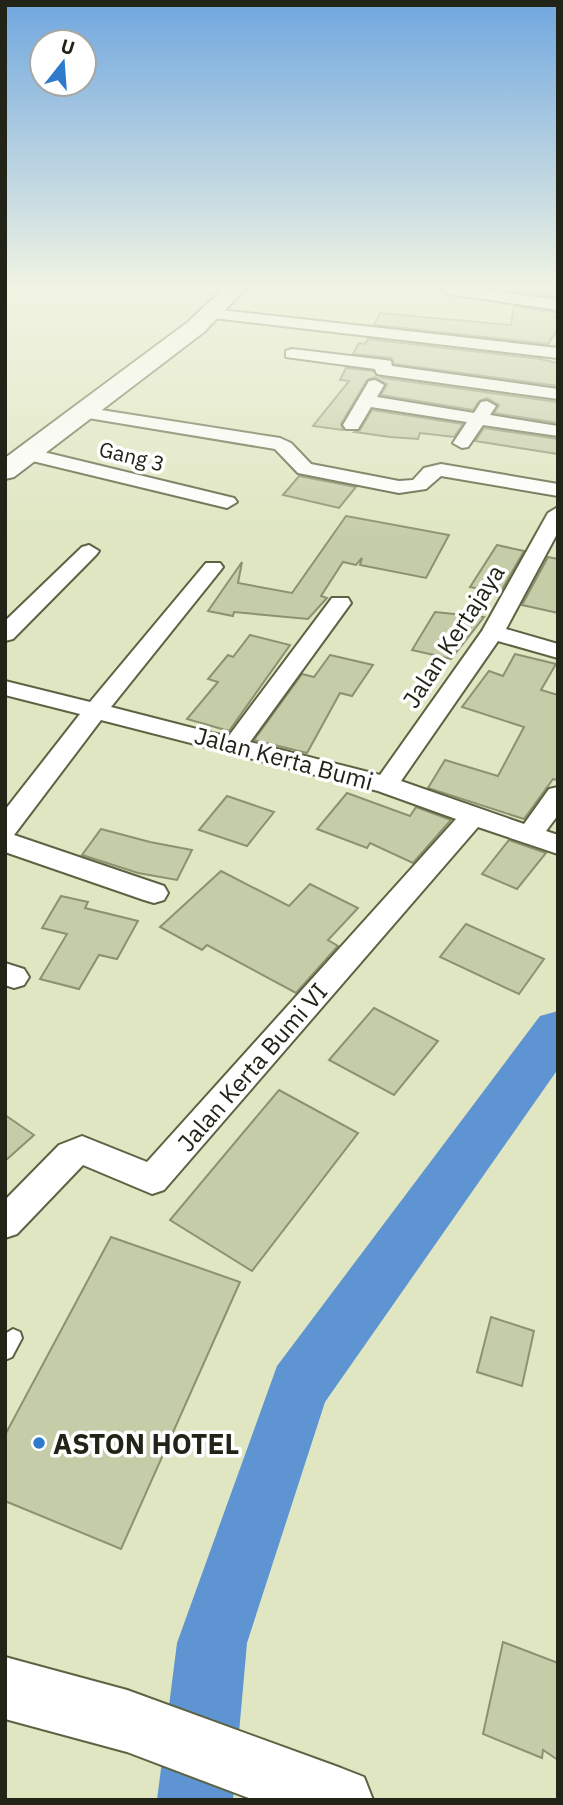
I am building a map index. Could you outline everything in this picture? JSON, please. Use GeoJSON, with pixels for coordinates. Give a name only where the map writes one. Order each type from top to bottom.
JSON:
{"type":"FeatureCollection","features":[{"type":"Feature","properties":{"kind":"street"},"geometry":{"type":"LineString","coordinates":[[5,471],[133,373]]}},
{"type":"Feature","properties":{"kind":"street"},"geometry":{"type":"LineString","coordinates":[[352,425],[381,373]]}},
{"type":"Feature","properties":{"kind":"street"},"geometry":{"type":"LineString","coordinates":[[477,373],[500,387],[558,394]]}},
{"type":"Feature","properties":{"kind":"street"},"geometry":{"type":"LineString","coordinates":[[462,443],[500,387]]}},
{"type":"Feature","properties":{"kind":"street"},"geometry":{"type":"LineString","coordinates":[[366,401],[558,431]]}},
{"type":"Feature","properties":{"kind":"street"},"geometry":{"type":"LineString","coordinates":[[82,412],[280,444],[288,449],[298,465],[305,469],[393,486],[413,487],[431,472],[449,470],[558,490]]}},
{"type":"Feature","properties":{"kind":"street","name":"Gang 3"},"geometry":{"type":"LineString","coordinates":[[27,454],[228,502]]}},
{"type":"Feature","properties":{"kind":"street","name":"Jalan Kertajaya"},"geometry":{"type":"LineString","coordinates":[[386,785],[493,632],[551,540],[558,513]]}},
{"type":"Feature","properties":{"kind":"street"},"geometry":{"type":"LineString","coordinates":[[5,634],[89,551]]}},
{"type":"Feature","properties":{"kind":"street"},"geometry":{"type":"LineString","coordinates":[[5,829],[96,710],[213,567]]}},
{"type":"Feature","properties":{"kind":"street"},"geometry":{"type":"LineString","coordinates":[[236,744],[340,603]]}},
{"type":"Feature","properties":{"kind":"street"},"geometry":{"type":"LineString","coordinates":[[493,632],[558,651]]}},
{"type":"Feature","properties":{"kind":"street","name":"Jalan Kerta Bumi"},"geometry":{"type":"LineString","coordinates":[[5,688],[236,744],[386,785],[558,845]]}},
{"type":"Feature","properties":{"kind":"street"},"geometry":{"type":"LineString","coordinates":[[531,834],[558,794]]}},
{"type":"Feature","properties":{"kind":"street","name":"Jalan Kerta Bumi VI"},"geometry":{"type":"LineString","coordinates":[[5,1223],[71,1155],[82,1150],[152,1180],[473,816]]}},
{"type":"Feature","properties":{"kind":"street"},"geometry":{"type":"LineString","coordinates":[[5,842],[154,893]]}},
{"type":"Feature","properties":{"kind":"street"},"geometry":{"type":"LineString","coordinates":[[5,1688],[127,1721],[319,1790]]}},
{"type":"Feature","properties":{"kind":"building"},"geometry":{"type":"Polygon","coordinates":[[[343,373],[376,373],[383,378],[558,402],[558,423],[494,413],[499,405],[487,398],[479,401],[473,410],[381,395],[387,384],[375,377],[367,380],[341,424],[343,430],[313,426],[349,381],[340,380],[343,373]]]}},
{"type":"Feature","properties":{"kind":"building"},"geometry":{"type":"Polygon","coordinates":[[[463,373],[558,373],[558,386],[463,373]]]}},
{"type":"Feature","properties":{"kind":"building"},"geometry":{"type":"Polygon","coordinates":[[[372,410],[463,424],[454,437],[420,433],[418,439],[355,432],[360,430],[372,410]]]}},
{"type":"Feature","properties":{"kind":"building"},"geometry":{"type":"Polygon","coordinates":[[[484,428],[558,439],[558,454],[475,441],[484,428]]]}},
{"type":"Feature","properties":{"kind":"building"},"geometry":{"type":"Polygon","coordinates":[[[299,476],[356,487],[339,508],[283,495],[299,476]]]}},
{"type":"Feature","properties":{"kind":"building"},"geometry":{"type":"Polygon","coordinates":[[[346,516],[449,535],[426,578],[360,565],[362,558],[356,565],[343,562],[321,596],[327,598],[308,619],[234,612],[233,616],[208,611],[242,562],[238,583],[292,593],[346,516]]]}},
{"type":"Feature","properties":{"kind":"building"},"geometry":{"type":"Polygon","coordinates":[[[497,545],[524,551],[500,593],[470,587],[497,545]]]}},
{"type":"Feature","properties":{"kind":"building"},"geometry":{"type":"Polygon","coordinates":[[[548,557],[558,559],[558,613],[522,605],[548,557]]]}},
{"type":"Feature","properties":{"kind":"building"},"geometry":{"type":"Polygon","coordinates":[[[435,612],[484,617],[451,659],[412,650],[435,612]]]}},
{"type":"Feature","properties":{"kind":"building"},"geometry":{"type":"Polygon","coordinates":[[[250,635],[290,645],[229,731],[187,719],[218,682],[208,679],[228,655],[233,657],[250,635]]]}},
{"type":"Feature","properties":{"kind":"building"},"geometry":{"type":"Polygon","coordinates":[[[515,654],[556,664],[541,690],[558,695],[558,780],[553,779],[524,819],[428,788],[445,760],[498,776],[524,727],[462,707],[489,671],[503,676],[515,654]]]}},
{"type":"Feature","properties":{"kind":"building"},"geometry":{"type":"Polygon","coordinates":[[[330,655],[373,665],[352,696],[340,693],[307,753],[254,740],[302,674],[314,677],[330,655]]]}},
{"type":"Feature","properties":{"kind":"building"},"geometry":{"type":"Polygon","coordinates":[[[347,793],[410,816],[416,807],[451,820],[413,863],[370,843],[367,848],[317,829],[347,793]]]}},
{"type":"Feature","properties":{"kind":"building"},"geometry":{"type":"Polygon","coordinates":[[[227,796],[274,812],[247,846],[199,830],[227,796]]]}},
{"type":"Feature","properties":{"kind":"building"},"geometry":{"type":"Polygon","coordinates":[[[101,829],[192,850],[177,880],[138,873],[82,855],[101,829]]]}},
{"type":"Feature","properties":{"kind":"building"},"geometry":{"type":"Polygon","coordinates":[[[509,840],[546,853],[517,889],[482,874],[509,840]]]}},
{"type":"Feature","properties":{"kind":"building"},"geometry":{"type":"Polygon","coordinates":[[[221,871],[289,906],[310,884],[358,908],[328,940],[338,946],[296,993],[207,945],[202,950],[160,927],[221,871]]]}},
{"type":"Feature","properties":{"kind":"building"},"geometry":{"type":"Polygon","coordinates":[[[61,896],[88,902],[85,908],[138,921],[117,959],[99,955],[79,989],[40,979],[67,934],[42,928],[61,896]]]}},
{"type":"Feature","properties":{"kind":"building"},"geometry":{"type":"Polygon","coordinates":[[[466,924],[544,959],[519,994],[440,957],[466,924]]]}},
{"type":"Feature","properties":{"kind":"building"},"geometry":{"type":"Polygon","coordinates":[[[374,1008],[438,1041],[394,1095],[329,1060],[374,1008]]]}},
{"type":"Feature","properties":{"kind":"building"},"geometry":{"type":"Polygon","coordinates":[[[279,1090],[358,1133],[252,1271],[170,1220],[279,1090]]]}},
{"type":"Feature","properties":{"kind":"building"},"geometry":{"type":"Polygon","coordinates":[[[5,1115],[34,1135],[5,1161],[5,1115]]]}},
{"type":"Feature","properties":{"kind":"building"},"geometry":{"type":"Polygon","coordinates":[[[111,1237],[240,1282],[121,1549],[5,1501],[5,1435],[111,1237]]]}},
{"type":"Feature","properties":{"kind":"building"},"geometry":{"type":"Polygon","coordinates":[[[491,1317],[534,1331],[522,1386],[477,1372],[491,1317]]]}},
{"type":"Feature","properties":{"kind":"building"},"geometry":{"type":"Polygon","coordinates":[[[503,1642],[558,1663],[558,1760],[543,1750],[542,1758],[483,1734],[503,1642]]]}},
{"type":"Feature","properties":{"kind":"waterway"},"geometry":{"type":"LineString","coordinates":[[195,1800],[212,1643],[299,1387],[558,1030]]}},
{"type":"Feature","properties":{"kind":"place","name":"ASTON HOTEL"},"geometry":{"type":"Point","coordinates":[39,1443]}}]}
